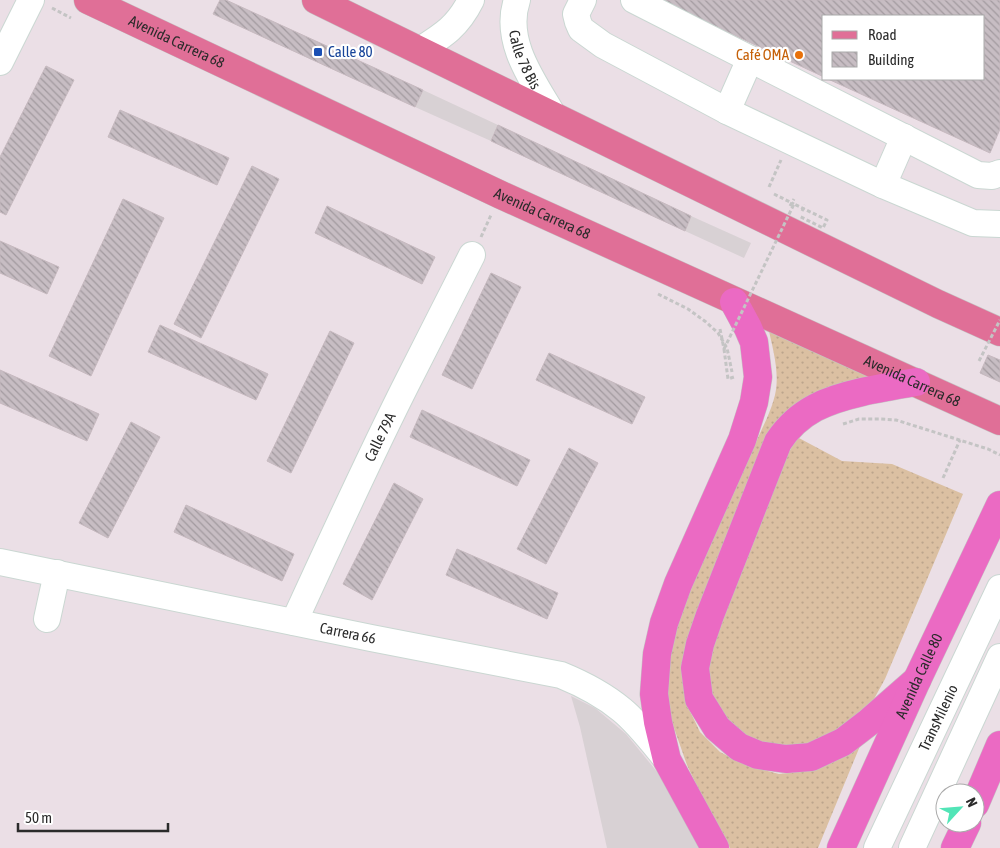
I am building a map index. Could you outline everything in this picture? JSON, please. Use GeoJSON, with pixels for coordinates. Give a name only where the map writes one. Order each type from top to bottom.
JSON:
{"type":"FeatureCollection","features":[{"type":"Feature","properties":{"kind":"highway"},"geometry":{"type":"LineString","coordinates":[[715,848],[667,760],[654,694],[657,654],[664,623],[678,584],[742,440],[754,402],[758,377],[754,342],[734,302]]}},
{"type":"Feature","properties":{"kind":"highway"},"geometry":{"type":"LineString","coordinates":[[916,382],[841,397],[823,404],[795,421],[786,430],[778,442],[710,615],[700,644],[695,668],[699,699],[717,728],[739,747],[758,755],[786,758],[811,757],[843,742],[917,680]]}},
{"type":"Feature","properties":{"kind":"highway","name":"Avenida Calle 80"},"geometry":{"type":"LineString","coordinates":[[841,848],[917,680],[1000,505]]}},
{"type":"Feature","properties":{"kind":"highway"},"geometry":{"type":"LineString","coordinates":[[984,783],[1000,745]]}},
{"type":"Feature","properties":{"kind":"highway"},"geometry":{"type":"LineString","coordinates":[[985,801],[1000,779]]}},
{"type":"Feature","properties":{"kind":"main road","name":"Avenida Carrera 68"},"geometry":{"type":"LineString","coordinates":[[88,0],[501,195],[1000,421]]}},
{"type":"Feature","properties":{"kind":"main road"},"geometry":{"type":"LineString","coordinates":[[316,0],[938,304],[1000,332]]}},
{"type":"Feature","properties":{"kind":"street"},"geometry":{"type":"LineString","coordinates":[[0,62],[31,0]]}},
{"type":"Feature","properties":{"kind":"street"},"geometry":{"type":"LineString","coordinates":[[420,50],[452,28],[462,17],[471,0]]}},
{"type":"Feature","properties":{"kind":"street","name":"Calle 78 Bis"},"geometry":{"type":"LineString","coordinates":[[517,0],[514,10],[513,28],[516,43],[530,74],[553,115]]}},
{"type":"Feature","properties":{"kind":"street"},"geometry":{"type":"LineString","coordinates":[[583,0],[576,14],[582,29],[603,44],[727,111],[883,185],[972,223],[1000,224]]}},
{"type":"Feature","properties":{"kind":"street"},"geometry":{"type":"LineString","coordinates":[[634,0],[978,175],[992,176],[1000,173]]}},
{"type":"Feature","properties":{"kind":"street"},"geometry":{"type":"LineString","coordinates":[[727,111],[750,59]]}},
{"type":"Feature","properties":{"kind":"street"},"geometry":{"type":"LineString","coordinates":[[883,185],[904,137]]}},
{"type":"Feature","properties":{"kind":"street","name":"Calle 79A"},"geometry":{"type":"LineString","coordinates":[[294,622],[388,421],[472,255]]}},
{"type":"Feature","properties":{"kind":"street","name":"Carrera 66"},"geometry":{"type":"LineString","coordinates":[[0,562],[561,675],[600,694],[623,711],[667,760]]}},
{"type":"Feature","properties":{"kind":"street"},"geometry":{"type":"LineString","coordinates":[[47,619],[57,573]]}},
{"type":"Feature","properties":{"kind":"street","name":"TransMilenio"},"geometry":{"type":"LineString","coordinates":[[877,848],[1000,588]]}},
{"type":"Feature","properties":{"kind":"street","name":"TransMilenio"},"geometry":{"type":"LineString","coordinates":[[912,848],[1000,657]]}},
{"type":"Feature","properties":{"kind":"path"},"geometry":{"type":"LineString","coordinates":[[774,194],[827,220],[823,228],[799,216]]}},
{"type":"Feature","properties":{"kind":"path"},"geometry":{"type":"LineString","coordinates":[[472,255],[501,195]]}},
{"type":"Feature","properties":{"kind":"path"},"geometry":{"type":"LineString","coordinates":[[724,349],[794,204]]}},
{"type":"Feature","properties":{"kind":"path"},"geometry":{"type":"LineString","coordinates":[[979,361],[1000,320]]}},
{"type":"Feature","properties":{"kind":"path"},"geometry":{"type":"LineString","coordinates":[[720,329],[728,379],[734,378],[731,348]]}},
{"type":"Feature","properties":{"kind":"path"},"geometry":{"type":"LineString","coordinates":[[842,424],[859,419],[896,420],[988,449],[1000,455]]}},
{"type":"Feature","properties":{"kind":"path"},"geometry":{"type":"LineString","coordinates":[[943,478],[960,440]]}},
{"type":"Feature","properties":{"kind":"shaded area"},"geometry":{"type":"Polygon","coordinates":[[[423,90],[498,125],[491,141],[415,107],[423,90]]]}},
{"type":"Feature","properties":{"kind":"shaded area"},"geometry":{"type":"Polygon","coordinates":[[[691,216],[751,243],[744,258],[685,231],[691,216]]]}},
{"type":"Feature","properties":{"kind":"shaded area"},"geometry":{"type":"Polygon","coordinates":[[[768,327],[881,380],[797,406],[682,674],[690,711],[700,732],[720,752],[748,766],[779,774],[807,771],[860,746],[818,848],[730,848],[712,818],[687,765],[665,699],[665,659],[680,609],[767,418],[774,398],[777,378],[774,352],[768,327]]]}},
{"type":"Feature","properties":{"kind":"shaded area"},"geometry":{"type":"Polygon","coordinates":[[[797,437],[842,461],[892,464],[963,494],[885,679],[869,708],[823,744],[781,750],[744,739],[721,717],[708,689],[708,654],[778,473],[797,437]]]}},
{"type":"Feature","properties":{"kind":"shaded area"},"geometry":{"type":"Polygon","coordinates":[[[571,696],[595,708],[626,734],[658,773],[700,848],[607,848],[580,727],[571,696]]]}},
{"type":"Feature","properties":{"kind":"building","name":"Calle 80"},"geometry":{"type":"Polygon","coordinates":[[[220,0],[226,0],[423,90],[415,107],[213,14],[220,0]]]}},
{"type":"Feature","properties":{"kind":"building"},"geometry":{"type":"Polygon","coordinates":[[[659,0],[1000,0],[1000,129],[990,153],[830,80],[985,80],[985,15],[822,15],[822,76],[659,0]]]}},
{"type":"Feature","properties":{"kind":"building"},"geometry":{"type":"Polygon","coordinates":[[[46,66],[74,80],[6,215],[0,212],[0,157],[46,66]]]}},
{"type":"Feature","properties":{"kind":"building"},"geometry":{"type":"Polygon","coordinates":[[[120,110],[229,158],[217,185],[108,137],[120,110]]]}},
{"type":"Feature","properties":{"kind":"building"},"geometry":{"type":"Polygon","coordinates":[[[498,125],[691,216],[685,231],[491,141],[498,125]]]}},
{"type":"Feature","properties":{"kind":"building"},"geometry":{"type":"Polygon","coordinates":[[[252,166],[279,179],[201,338],[174,324],[252,166]]]}},
{"type":"Feature","properties":{"kind":"building"},"geometry":{"type":"Polygon","coordinates":[[[123,199],[164,218],[91,376],[49,356],[123,199]]]}},
{"type":"Feature","properties":{"kind":"building"},"geometry":{"type":"Polygon","coordinates":[[[327,206],[435,257],[422,284],[315,233],[327,206]]]}},
{"type":"Feature","properties":{"kind":"building"},"geometry":{"type":"Polygon","coordinates":[[[0,241],[59,267],[47,294],[0,273],[0,241]]]}},
{"type":"Feature","properties":{"kind":"building"},"geometry":{"type":"Polygon","coordinates":[[[491,273],[521,287],[472,389],[442,375],[491,273]]]}},
{"type":"Feature","properties":{"kind":"building"},"geometry":{"type":"Polygon","coordinates":[[[160,325],[268,374],[256,400],[148,352],[160,325]]]}},
{"type":"Feature","properties":{"kind":"building"},"geometry":{"type":"Polygon","coordinates":[[[330,331],[354,343],[291,473],[267,461],[330,331]]]}},
{"type":"Feature","properties":{"kind":"building"},"geometry":{"type":"Polygon","coordinates":[[[549,353],[645,397],[632,424],[536,380],[549,353]]]}},
{"type":"Feature","properties":{"kind":"building"},"geometry":{"type":"Polygon","coordinates":[[[988,355],[1000,360],[1000,382],[980,373],[988,355]]]}},
{"type":"Feature","properties":{"kind":"building"},"geometry":{"type":"Polygon","coordinates":[[[0,370],[99,414],[87,441],[0,403],[0,370]]]}},
{"type":"Feature","properties":{"kind":"building"},"geometry":{"type":"Polygon","coordinates":[[[422,410],[530,460],[517,486],[410,437],[422,410]]]}},
{"type":"Feature","properties":{"kind":"building"},"geometry":{"type":"Polygon","coordinates":[[[131,422],[160,437],[108,538],[79,523],[131,422]]]}},
{"type":"Feature","properties":{"kind":"building"},"geometry":{"type":"Polygon","coordinates":[[[569,448],[598,463],[546,564],[517,549],[569,448]]]}},
{"type":"Feature","properties":{"kind":"building"},"geometry":{"type":"Polygon","coordinates":[[[394,483],[423,499],[372,600],[343,584],[394,483]]]}},
{"type":"Feature","properties":{"kind":"building"},"geometry":{"type":"Polygon","coordinates":[[[186,505],[294,554],[282,581],[174,532],[186,505]]]}},
{"type":"Feature","properties":{"kind":"building"},"geometry":{"type":"Polygon","coordinates":[[[457,549],[558,593],[547,619],[446,575],[457,549]]]}},
{"type":"Feature","properties":{"kind":"place","name":"Calle 80"},"geometry":{"type":"Point","coordinates":[318,52]}},
{"type":"Feature","properties":{"kind":"place","name":"Café OMA"},"geometry":{"type":"Point","coordinates":[799,55]}}]}
